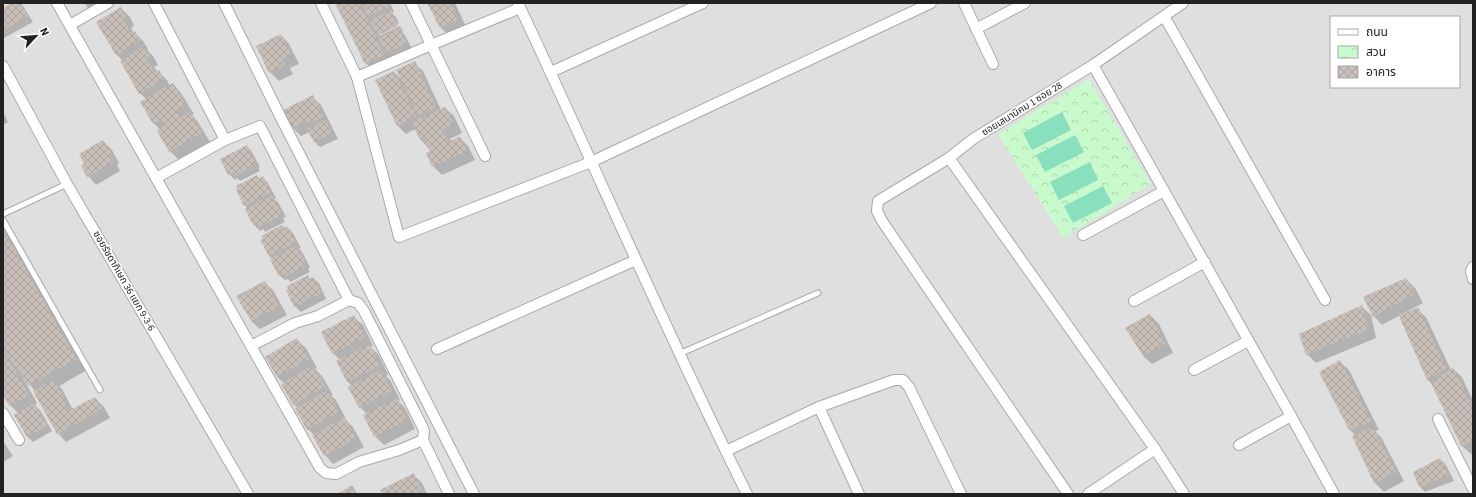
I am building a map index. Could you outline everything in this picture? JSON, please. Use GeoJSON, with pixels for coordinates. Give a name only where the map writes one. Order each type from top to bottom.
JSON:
{"type":"FeatureCollection","features":[{"type":"Feature","properties":{"kind":"street"},"geometry":{"type":"LineString","coordinates":[[57,3],[320,468],[326,474],[336,474],[359,462],[400,450],[423,440]]}},
{"type":"Feature","properties":{"kind":"street"},"geometry":{"type":"LineString","coordinates":[[70,25],[108,3]]}},
{"type":"Feature","properties":{"kind":"street"},"geometry":{"type":"LineString","coordinates":[[154,3],[225,140]]}},
{"type":"Feature","properties":{"kind":"street"},"geometry":{"type":"LineString","coordinates":[[224,3],[280,116],[474,494]]}},
{"type":"Feature","properties":{"kind":"street"},"geometry":{"type":"LineString","coordinates":[[321,3],[357,77],[399,237],[591,162],[931,3]]}},
{"type":"Feature","properties":{"kind":"street"},"geometry":{"type":"LineString","coordinates":[[411,3],[485,156]]}},
{"type":"Feature","properties":{"kind":"street"},"geometry":{"type":"LineString","coordinates":[[551,72],[703,3]]}},
{"type":"Feature","properties":{"kind":"street"},"geometry":{"type":"LineString","coordinates":[[964,3],[993,64]]}},
{"type":"Feature","properties":{"kind":"street"},"geometry":{"type":"LineString","coordinates":[[976,29],[1025,3]]}},
{"type":"Feature","properties":{"kind":"street","name":"ซอยเสนานิคม 1 ซอย 28"},"geometry":{"type":"LineString","coordinates":[[1068,494],[882,221],[877,211],[878,201],[949,158],[973,139],[1093,65],[1183,3]]}},
{"type":"Feature","properties":{"kind":"street"},"geometry":{"type":"LineString","coordinates":[[357,77],[519,6],[551,72],[679,354],[747,494]]}},
{"type":"Feature","properties":{"kind":"street"},"geometry":{"type":"LineString","coordinates":[[1164,16],[1325,300]]}},
{"type":"Feature","properties":{"kind":"street"},"geometry":{"type":"LineString","coordinates":[[1093,65],[1334,494]]}},
{"type":"Feature","properties":{"kind":"street","name":"ซอยรัชดาภิเษก 36 แยก 9-3-6"},"geometry":{"type":"LineString","coordinates":[[3,66],[67,184],[248,494]]}},
{"type":"Feature","properties":{"kind":"street"},"geometry":{"type":"LineString","coordinates":[[156,178],[225,140],[260,126],[349,300],[358,303],[364,311],[422,426],[424,431],[423,440],[449,494]]}},
{"type":"Feature","properties":{"kind":"street"},"geometry":{"type":"LineString","coordinates":[[949,158],[1155,449],[1184,494]]}},
{"type":"Feature","properties":{"kind":"street"},"geometry":{"type":"LineString","coordinates":[[1082,235],[1164,191]]}},
{"type":"Feature","properties":{"kind":"street"},"geometry":{"type":"LineString","coordinates":[[437,349],[636,260]]}},
{"type":"Feature","properties":{"kind":"street"},"geometry":{"type":"LineString","coordinates":[[1134,301],[1205,262]]}},
{"type":"Feature","properties":{"kind":"street"},"geometry":{"type":"LineString","coordinates":[[1473,267],[1470,271],[1473,279]]}},
{"type":"Feature","properties":{"kind":"street"},"geometry":{"type":"LineString","coordinates":[[251,346],[295,322],[318,316],[349,300]]}},
{"type":"Feature","properties":{"kind":"street"},"geometry":{"type":"LineString","coordinates":[[1194,370],[1248,341]]}},
{"type":"Feature","properties":{"kind":"street"},"geometry":{"type":"LineString","coordinates":[[726,451],[819,407],[894,380],[903,380],[909,387],[961,494]]}},
{"type":"Feature","properties":{"kind":"street"},"geometry":{"type":"LineString","coordinates":[[819,407],[859,494]]}},
{"type":"Feature","properties":{"kind":"street"},"geometry":{"type":"LineString","coordinates":[[4,415],[19,440]]}},
{"type":"Feature","properties":{"kind":"street"},"geometry":{"type":"LineString","coordinates":[[1239,445],[1291,416]]}},
{"type":"Feature","properties":{"kind":"street"},"geometry":{"type":"LineString","coordinates":[[1438,419],[1473,489]]}},
{"type":"Feature","properties":{"kind":"street"},"geometry":{"type":"LineString","coordinates":[[1088,494],[1155,449]]}},
{"type":"Feature","properties":{"kind":"lane"},"geometry":{"type":"LineString","coordinates":[[3,214],[67,184]]}},
{"type":"Feature","properties":{"kind":"lane"},"geometry":{"type":"LineString","coordinates":[[3,220],[100,390]]}},
{"type":"Feature","properties":{"kind":"lane"},"geometry":{"type":"LineString","coordinates":[[679,354],[818,293]]}},
{"type":"Feature","properties":{"kind":"shaded area"},"geometry":{"type":"Polygon","coordinates":[[[3,3],[1473,3],[1473,494],[3,494],[3,3]]]}},
{"type":"Feature","properties":{"kind":"green space"},"geometry":{"type":"Polygon","coordinates":[[[1089,79],[1151,184],[1063,238],[998,134],[1089,79]]]}},
{"type":"Feature","properties":{"kind":"green space"},"geometry":{"type":"Polygon","coordinates":[[[1062,112],[1071,130],[1032,150],[1023,133],[1062,112]]]}},
{"type":"Feature","properties":{"kind":"green space"},"geometry":{"type":"Polygon","coordinates":[[[1075,135],[1084,152],[1045,172],[1036,155],[1075,135]]]}},
{"type":"Feature","properties":{"kind":"green space"},"geometry":{"type":"Polygon","coordinates":[[[1090,162],[1098,180],[1059,200],[1050,182],[1090,162]]]}},
{"type":"Feature","properties":{"kind":"green space"},"geometry":{"type":"Polygon","coordinates":[[[1103,186],[1112,203],[1073,223],[1064,206],[1103,186]]]}},
{"type":"Feature","properties":{"kind":"building"},"geometry":{"type":"Polygon","coordinates":[[[11,3],[21,3],[28,16],[3,30],[3,8],[11,3]]]}},
{"type":"Feature","properties":{"kind":"building"},"geometry":{"type":"Polygon","coordinates":[[[335,3],[359,3],[384,55],[365,64],[335,3]]]}},
{"type":"Feature","properties":{"kind":"building"},"geometry":{"type":"Polygon","coordinates":[[[362,3],[387,3],[389,7],[368,16],[362,3]]]}},
{"type":"Feature","properties":{"kind":"building"},"geometry":{"type":"Polygon","coordinates":[[[427,3],[450,3],[458,19],[440,28],[427,3]]]}},
{"type":"Feature","properties":{"kind":"building"},"geometry":{"type":"Polygon","coordinates":[[[121,7],[126,17],[123,19],[131,34],[135,31],[140,40],[116,55],[96,22],[121,7]]]}},
{"type":"Feature","properties":{"kind":"building"},"geometry":{"type":"Polygon","coordinates":[[[391,10],[398,26],[377,36],[370,20],[391,10]]]}},
{"type":"Feature","properties":{"kind":"building"},"geometry":{"type":"Polygon","coordinates":[[[400,28],[407,43],[386,53],[379,38],[400,28]]]}},
{"type":"Feature","properties":{"kind":"building"},"geometry":{"type":"Polygon","coordinates":[[[281,34],[291,55],[282,59],[285,65],[269,73],[256,46],[281,34]]]}},
{"type":"Feature","properties":{"kind":"building"},"geometry":{"type":"Polygon","coordinates":[[[145,46],[150,56],[146,58],[155,73],[159,70],[164,79],[139,94],[120,61],[145,46]]]}},
{"type":"Feature","properties":{"kind":"building"},"geometry":{"type":"Polygon","coordinates":[[[415,61],[436,107],[418,115],[396,70],[415,61]]]}},
{"type":"Feature","properties":{"kind":"building"},"geometry":{"type":"Polygon","coordinates":[[[394,71],[416,116],[397,126],[375,80],[394,71]]]}},
{"type":"Feature","properties":{"kind":"building"},"geometry":{"type":"Polygon","coordinates":[[[173,83],[186,105],[176,111],[180,117],[190,112],[202,133],[169,152],[157,131],[164,126],[160,120],[153,124],[140,102],[173,83]]]}},
{"type":"Feature","properties":{"kind":"building"},"geometry":{"type":"Polygon","coordinates":[[[313,95],[323,117],[306,123],[305,121],[292,128],[283,110],[313,95]]]}},
{"type":"Feature","properties":{"kind":"building"},"geometry":{"type":"Polygon","coordinates":[[[445,107],[454,124],[442,130],[448,142],[460,136],[467,151],[432,167],[426,153],[430,151],[424,138],[420,140],[411,123],[445,107]]]}},
{"type":"Feature","properties":{"kind":"building"},"geometry":{"type":"Polygon","coordinates":[[[326,120],[333,133],[314,142],[307,129],[326,120]]]}},
{"type":"Feature","properties":{"kind":"building"},"geometry":{"type":"Polygon","coordinates":[[[103,140],[112,154],[109,156],[113,162],[87,177],[81,166],[84,164],[79,154],[103,140]]]}},
{"type":"Feature","properties":{"kind":"building"},"geometry":{"type":"Polygon","coordinates":[[[247,145],[255,161],[253,162],[255,165],[234,176],[232,173],[228,175],[220,159],[247,145]]]}},
{"type":"Feature","properties":{"kind":"building"},"geometry":{"type":"Polygon","coordinates":[[[257,175],[259,178],[263,176],[271,192],[244,206],[236,190],[238,189],[236,186],[257,175]]]}},
{"type":"Feature","properties":{"kind":"building"},"geometry":{"type":"Polygon","coordinates":[[[272,195],[281,212],[278,213],[280,216],[259,227],[257,223],[253,225],[245,209],[272,195]]]}},
{"type":"Feature","properties":{"kind":"building"},"geometry":{"type":"Polygon","coordinates":[[[282,225],[284,228],[287,226],[296,242],[269,256],[260,240],[263,239],[261,236],[282,225]]]}},
{"type":"Feature","properties":{"kind":"building"},"geometry":{"type":"Polygon","coordinates":[[[3,229],[76,359],[28,386],[17,367],[15,368],[3,346],[3,229]]]}},
{"type":"Feature","properties":{"kind":"building"},"geometry":{"type":"Polygon","coordinates":[[[297,245],[305,262],[303,263],[305,266],[284,277],[282,273],[278,275],[270,259],[297,245]]]}},
{"type":"Feature","properties":{"kind":"building"},"geometry":{"type":"Polygon","coordinates":[[[308,275],[309,279],[313,277],[321,293],[294,307],[286,290],[288,289],[287,286],[308,275]]]}},
{"type":"Feature","properties":{"kind":"building"},"geometry":{"type":"Polygon","coordinates":[[[1406,278],[1415,294],[1373,317],[1363,297],[1406,278]]]}},
{"type":"Feature","properties":{"kind":"building"},"geometry":{"type":"Polygon","coordinates":[[[265,281],[279,306],[251,321],[236,296],[265,281]]]}},
{"type":"Feature","properties":{"kind":"building"},"geometry":{"type":"Polygon","coordinates":[[[1362,305],[1368,329],[1306,355],[1299,334],[1362,305]]]}},
{"type":"Feature","properties":{"kind":"building"},"geometry":{"type":"Polygon","coordinates":[[[1418,307],[1446,368],[1427,380],[1399,316],[1418,307]]]}},
{"type":"Feature","properties":{"kind":"building"},"geometry":{"type":"Polygon","coordinates":[[[1150,314],[1165,344],[1143,356],[1125,328],[1150,314]]]}},
{"type":"Feature","properties":{"kind":"building"},"geometry":{"type":"Polygon","coordinates":[[[354,315],[365,337],[332,354],[321,332],[354,315]]]}},
{"type":"Feature","properties":{"kind":"building"},"geometry":{"type":"Polygon","coordinates":[[[297,338],[309,359],[277,377],[265,357],[297,338]]]}},
{"type":"Feature","properties":{"kind":"building"},"geometry":{"type":"Polygon","coordinates":[[[369,344],[380,366],[347,382],[336,361],[369,344]]]}},
{"type":"Feature","properties":{"kind":"building"},"geometry":{"type":"Polygon","coordinates":[[[3,349],[29,395],[9,406],[3,395],[3,349]]]}},
{"type":"Feature","properties":{"kind":"building"},"geometry":{"type":"Polygon","coordinates":[[[1340,360],[1371,421],[1349,430],[1319,372],[1340,360]]]}},
{"type":"Feature","properties":{"kind":"building"},"geometry":{"type":"Polygon","coordinates":[[[313,366],[325,386],[293,405],[281,384],[313,366]]]}},
{"type":"Feature","properties":{"kind":"building"},"geometry":{"type":"Polygon","coordinates":[[[1453,367],[1473,409],[1473,441],[1461,446],[1431,383],[1453,367]]]}},
{"type":"Feature","properties":{"kind":"building"},"geometry":{"type":"Polygon","coordinates":[[[381,370],[392,391],[359,408],[348,387],[381,370]]]}},
{"type":"Feature","properties":{"kind":"building"},"geometry":{"type":"Polygon","coordinates":[[[54,380],[66,402],[64,403],[68,411],[95,397],[102,409],[57,434],[33,391],[54,380]]]}},
{"type":"Feature","properties":{"kind":"building"},"geometry":{"type":"Polygon","coordinates":[[[327,391],[339,411],[307,430],[295,409],[327,391]]]}},
{"type":"Feature","properties":{"kind":"building"},"geometry":{"type":"Polygon","coordinates":[[[397,398],[407,420],[374,437],[363,415],[397,398]]]}},
{"type":"Feature","properties":{"kind":"building"},"geometry":{"type":"Polygon","coordinates":[[[34,403],[47,425],[27,437],[14,415],[34,403]]]}},
{"type":"Feature","properties":{"kind":"building"},"geometry":{"type":"Polygon","coordinates":[[[345,417],[356,438],[324,456],[312,435],[345,417]]]}},
{"type":"Feature","properties":{"kind":"building"},"geometry":{"type":"Polygon","coordinates":[[[1373,427],[1396,472],[1374,483],[1352,436],[1373,427]]]}},
{"type":"Feature","properties":{"kind":"building"},"geometry":{"type":"Polygon","coordinates":[[[1440,458],[1449,475],[1419,487],[1413,472],[1440,458]]]}},
{"type":"Feature","properties":{"kind":"building"},"geometry":{"type":"Polygon","coordinates":[[[414,473],[424,494],[382,494],[380,490],[414,473]]]}},
{"type":"Feature","properties":{"kind":"building"},"geometry":{"type":"Polygon","coordinates":[[[352,485],[357,494],[337,494],[352,485]]]}}]}
